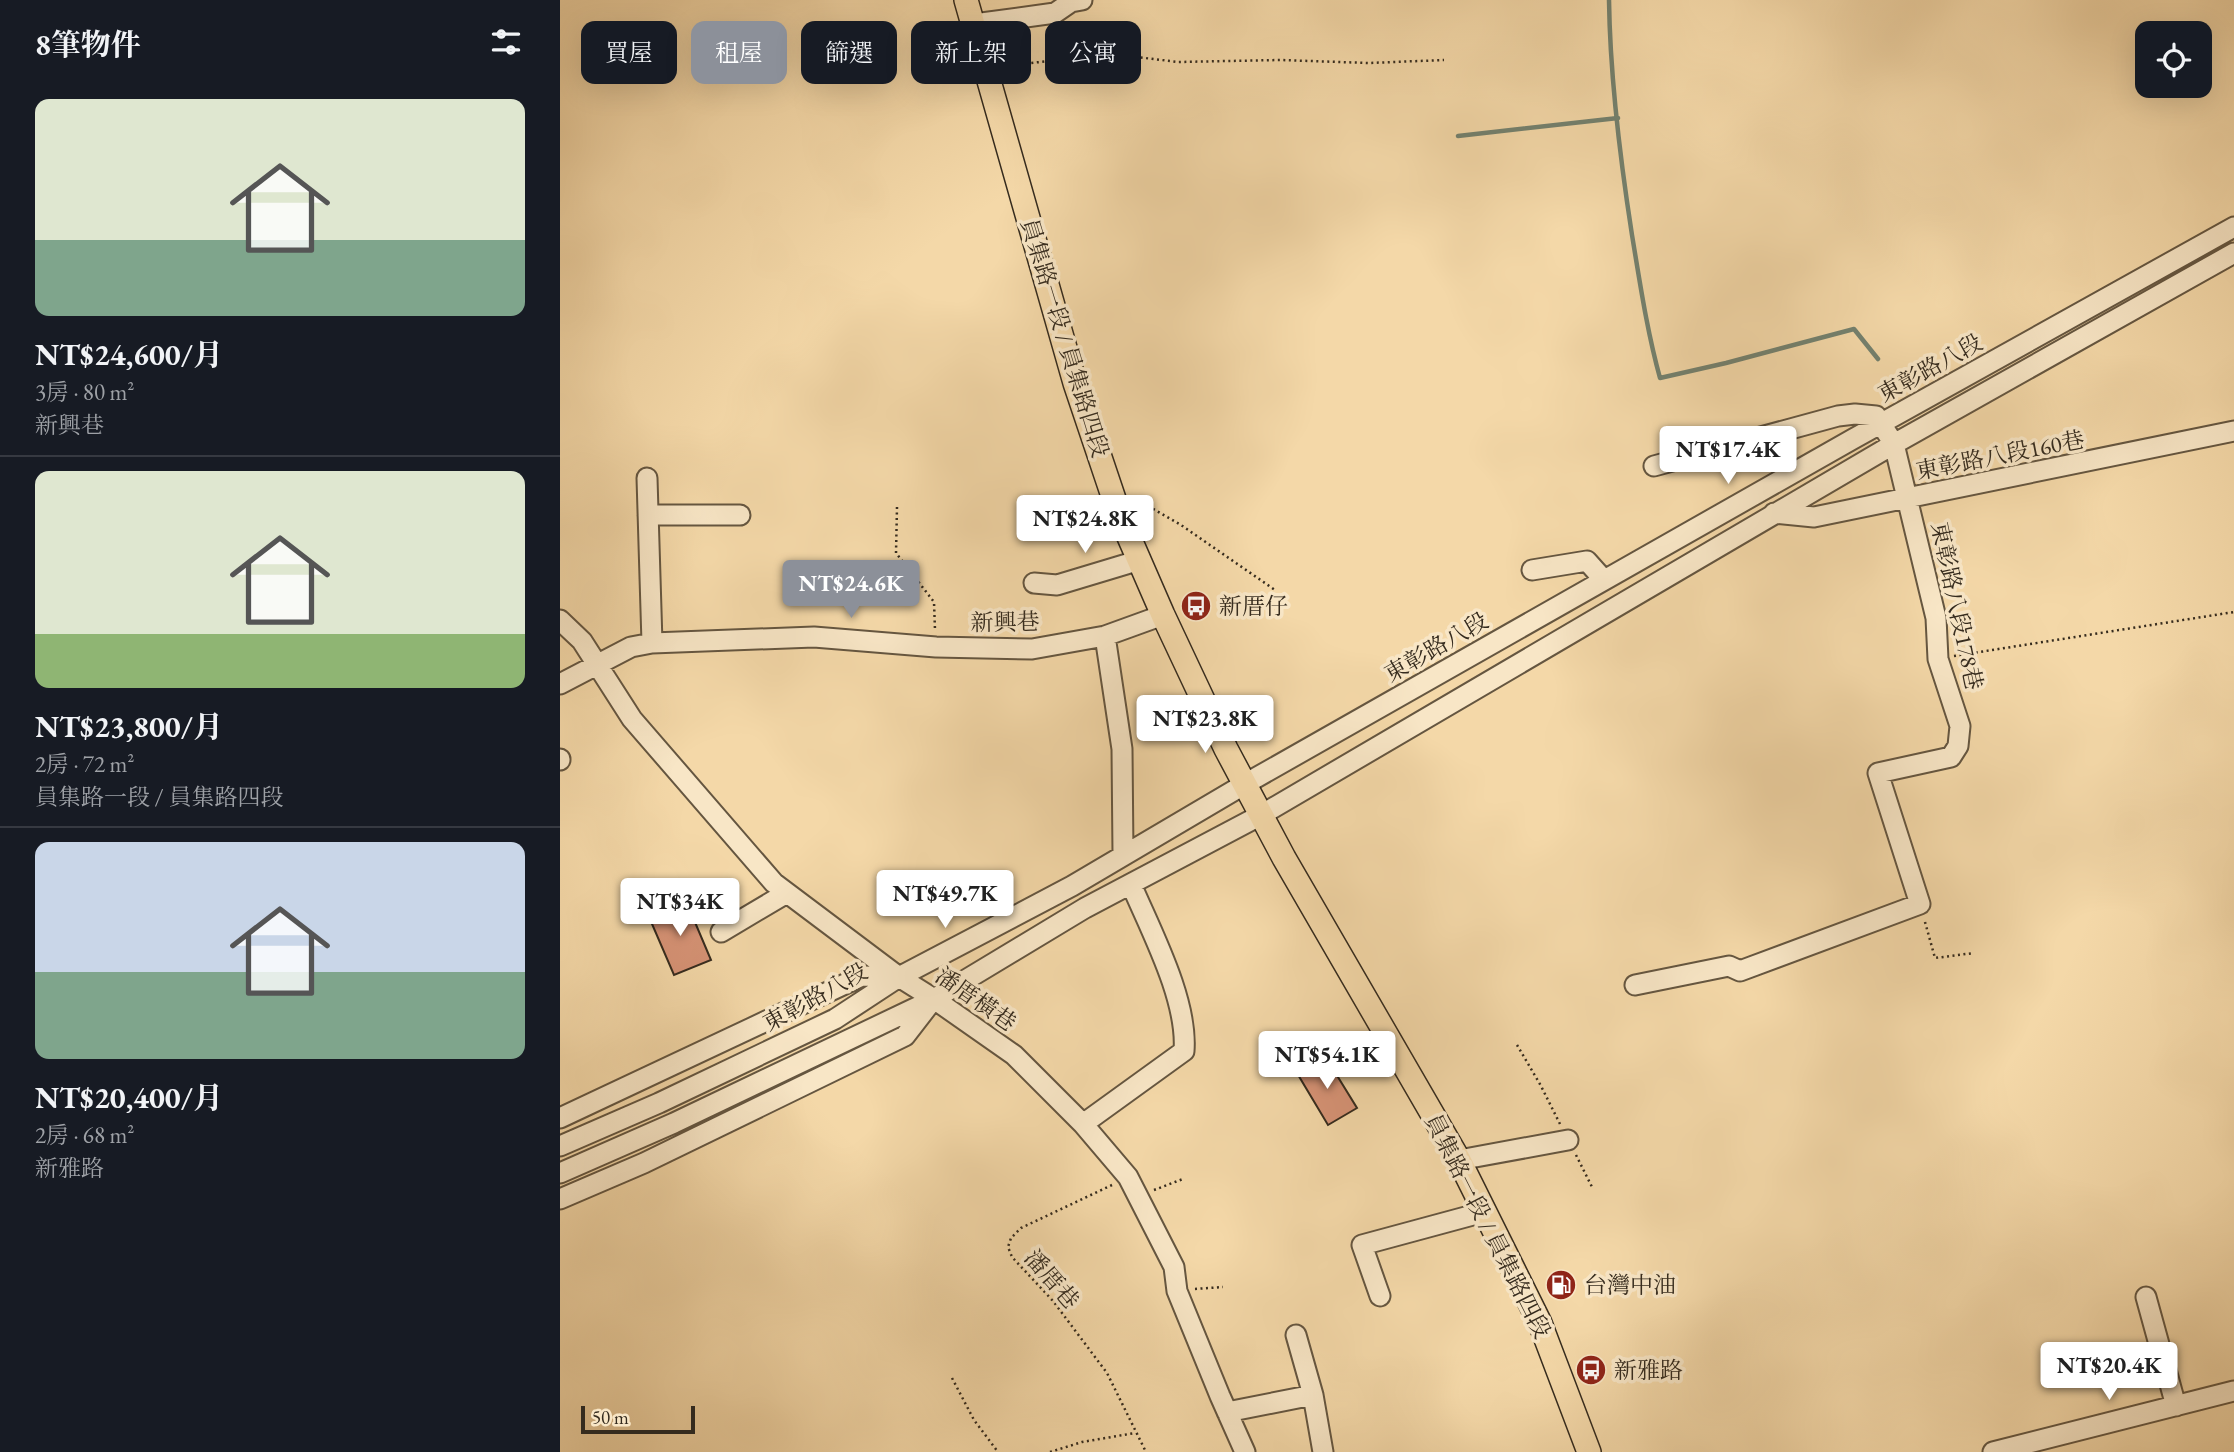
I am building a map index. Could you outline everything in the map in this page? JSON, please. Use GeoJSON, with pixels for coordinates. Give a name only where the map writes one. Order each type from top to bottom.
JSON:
{"type":"FeatureCollection","features":[{"type":"Feature","properties":{"kind":"main road","name":"員集路一段 / 員集路四段"},"geometry":{"type":"LineString","coordinates":[[966,0],[973,21]]}},
{"type":"Feature","properties":{"kind":"main road","name":"員集路一段 / 員集路四段"},"geometry":{"type":"LineString","coordinates":[[991,84],[1075,383],[1119,514],[1163,615],[1261,815],[1459,1160],[1540,1323],[1589,1452]]}},
{"type":"Feature","properties":{"kind":"street"},"geometry":{"type":"LineString","coordinates":[[996,21],[1055,13],[1071,2],[1082,0]]}},
{"type":"Feature","properties":{"kind":"street","name":"東彰路八段"},"geometry":{"type":"LineString","coordinates":[[560,1146],[659,1103],[835,1019],[900,978],[1072,886],[1122,854],[1604,580],[2234,227]]}},
{"type":"Feature","properties":{"kind":"street"},"geometry":{"type":"LineString","coordinates":[[560,1173],[674,1124],[934,999],[1073,915],[1261,815],[1894,443],[2234,253]]}},
{"type":"Feature","properties":{"kind":"street"},"geometry":{"type":"LineString","coordinates":[[1654,466],[1838,416],[1876,416],[1882,423]]}},
{"type":"Feature","properties":{"kind":"street","name":"東彰路八段178巷"},"geometry":{"type":"LineString","coordinates":[[1882,423],[1894,443],[1936,618],[1938,659],[1960,726],[1958,746],[1951,757],[1878,773],[1920,904]]}},
{"type":"Feature","properties":{"kind":"street","name":"東彰路八段160巷"},"geometry":{"type":"LineString","coordinates":[[1774,513],[1814,517],[2234,431]]}},
{"type":"Feature","properties":{"kind":"street"},"geometry":{"type":"LineString","coordinates":[[647,478],[652,643]]}},
{"type":"Feature","properties":{"kind":"street"},"geometry":{"type":"LineString","coordinates":[[648,515],[740,515]]}},
{"type":"Feature","properties":{"kind":"street"},"geometry":{"type":"LineString","coordinates":[[1034,583],[1057,585],[1140,560]]}},
{"type":"Feature","properties":{"kind":"street"},"geometry":{"type":"LineString","coordinates":[[1532,569],[1587,562],[1604,580]]}},
{"type":"Feature","properties":{"kind":"street","name":"新興巷"},"geometry":{"type":"LineString","coordinates":[[560,684],[631,647],[652,643],[814,637],[936,647],[1032,649],[1105,636],[1163,615]]}},
{"type":"Feature","properties":{"kind":"street","name":"潘厝橫巷"},"geometry":{"type":"LineString","coordinates":[[560,620],[582,641],[632,719],[785,894],[900,978],[1014,1055],[1083,1124],[1128,1177],[1174,1268],[1177,1291],[1245,1452]]}},
{"type":"Feature","properties":{"kind":"street"},"geometry":{"type":"LineString","coordinates":[[1105,636],[1122,749],[1122,854]]}},
{"type":"Feature","properties":{"kind":"street"},"geometry":{"type":"LineString","coordinates":[[1083,1124],[1184,1051],[1182,1013],[1131,884]]}},
{"type":"Feature","properties":{"kind":"street"},"geometry":{"type":"LineString","coordinates":[[722,932],[785,894]]}},
{"type":"Feature","properties":{"kind":"street"},"geometry":{"type":"LineString","coordinates":[[1635,985],[1729,966],[1740,971],[1920,904]]}},
{"type":"Feature","properties":{"kind":"street"},"geometry":{"type":"LineString","coordinates":[[560,1118],[862,976],[900,978]]}},
{"type":"Feature","properties":{"kind":"street"},"geometry":{"type":"LineString","coordinates":[[560,1199],[644,1163],[905,1036],[934,999]]}},
{"type":"Feature","properties":{"kind":"street"},"geometry":{"type":"LineString","coordinates":[[1459,1160],[1568,1140]]}},
{"type":"Feature","properties":{"kind":"street"},"geometry":{"type":"LineString","coordinates":[[1380,1296],[1362,1245],[1484,1212]]}},
{"type":"Feature","properties":{"kind":"street"},"geometry":{"type":"LineString","coordinates":[[2146,1297],[2176,1406]]}},
{"type":"Feature","properties":{"kind":"street"},"geometry":{"type":"LineString","coordinates":[[1296,1335],[1313,1395],[1323,1452]]}},
{"type":"Feature","properties":{"kind":"street"},"geometry":{"type":"LineString","coordinates":[[1993,1452],[2234,1391]]}},
{"type":"Feature","properties":{"kind":"street"},"geometry":{"type":"LineString","coordinates":[[1227,1412],[1313,1395]]}},
{"type":"Feature","properties":{"kind":"path"},"geometry":{"type":"LineString","coordinates":[[1031,63],[1112,54],[1178,62],[1280,60],[1369,63],[1444,60]]}},
{"type":"Feature","properties":{"kind":"path"},"geometry":{"type":"LineString","coordinates":[[1109,484],[1181,525],[1275,590]]}},
{"type":"Feature","properties":{"kind":"path"},"geometry":{"type":"LineString","coordinates":[[897,507],[895,553],[934,602],[936,647]]}},
{"type":"Feature","properties":{"kind":"path"},"geometry":{"type":"LineString","coordinates":[[1938,659],[2234,612]]}},
{"type":"Feature","properties":{"kind":"path"},"geometry":{"type":"LineString","coordinates":[[1920,904],[1935,958],[1974,953]]}},
{"type":"Feature","properties":{"kind":"path"},"geometry":{"type":"LineString","coordinates":[[1517,1045],[1592,1187]]}},
{"type":"Feature","properties":{"kind":"path","name":"潘厝巷"},"geometry":{"type":"LineString","coordinates":[[1128,1177],[1021,1228],[1011,1238],[1008,1247],[1012,1258],[1053,1301],[1107,1373],[1146,1452]]}},
{"type":"Feature","properties":{"kind":"path"},"geometry":{"type":"LineString","coordinates":[[1138,1197],[1183,1179]]}},
{"type":"Feature","properties":{"kind":"path"},"geometry":{"type":"LineString","coordinates":[[1177,1291],[1223,1287]]}},
{"type":"Feature","properties":{"kind":"path"},"geometry":{"type":"LineString","coordinates":[[952,1378],[974,1420],[998,1452]]}},
{"type":"Feature","properties":{"kind":"path"},"geometry":{"type":"LineString","coordinates":[[1049,1452],[1082,1442],[1136,1433]]}},
{"type":"Feature","properties":{"kind":"building"},"geometry":{"type":"Polygon","coordinates":[[[686,901],[711,960],[674,975],[649,917],[686,901]]]}},
{"type":"Feature","properties":{"kind":"building"},"geometry":{"type":"Polygon","coordinates":[[[1325,1056],[1357,1108],[1328,1125],[1297,1073],[1325,1056]]]}},
{"type":"Feature","properties":{"kind":"waterway"},"geometry":{"type":"LineString","coordinates":[[1609,0],[1623,177],[1644,307],[1660,378],[1854,329],[1878,359]]}},
{"type":"Feature","properties":{"kind":"waterway"},"geometry":{"type":"LineString","coordinates":[[1458,136],[1618,118]]}},
{"type":"Feature","properties":{"kind":"place","name":"新厝仔"},"geometry":{"type":"Point","coordinates":[1196,606]}},
{"type":"Feature","properties":{"kind":"place","name":"台灣中油"},"geometry":{"type":"Point","coordinates":[1561,1285]}},
{"type":"Feature","properties":{"kind":"place","name":"新雅路"},"geometry":{"type":"Point","coordinates":[1591,1370]}}]}
